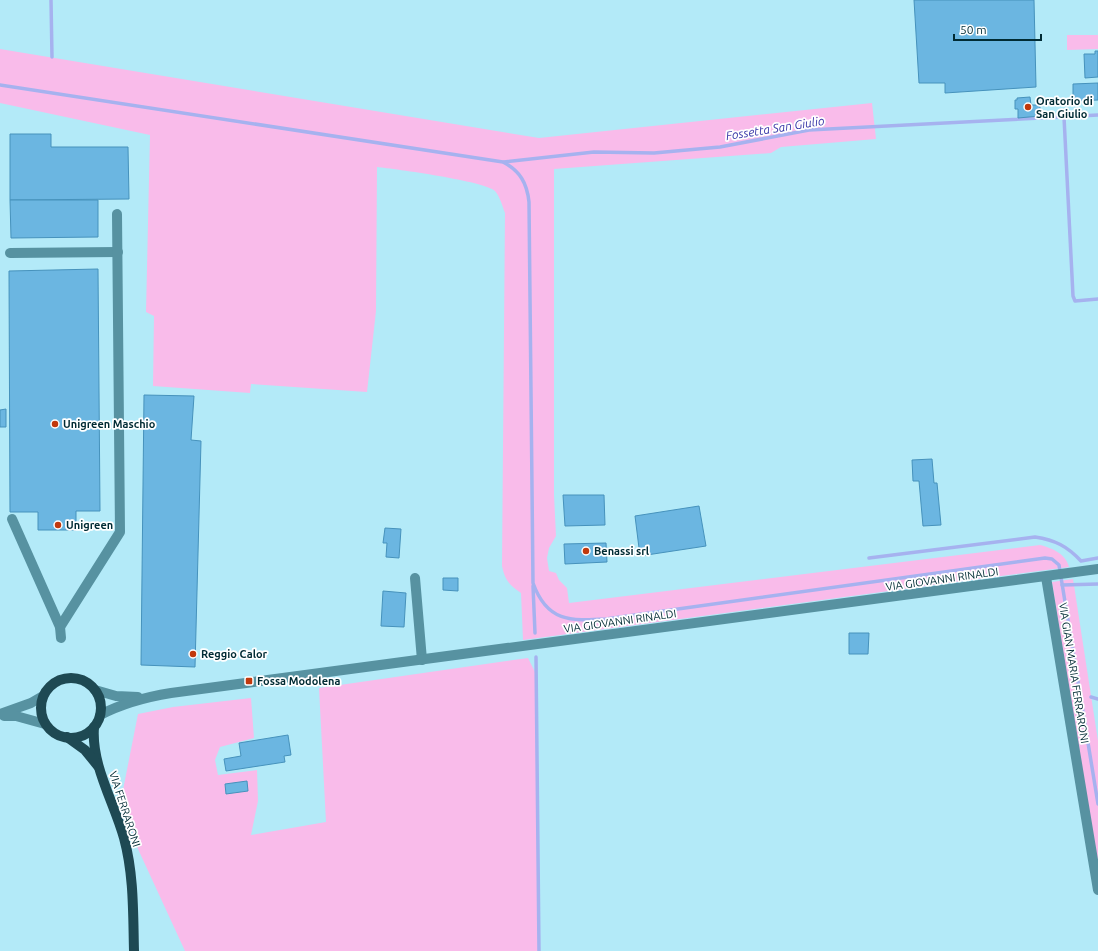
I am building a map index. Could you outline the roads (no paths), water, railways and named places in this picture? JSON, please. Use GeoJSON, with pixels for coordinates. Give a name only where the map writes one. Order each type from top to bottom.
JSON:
{"type":"FeatureCollection","features":[{"type":"Feature","properties":{"kind":"main road"},"geometry":{"type":"LineString","coordinates":[[66,677],[75,678],[86,681],[95,690],[99,696],[100,715],[94,727],[81,736],[67,737],[52,731],[45,724],[42,718],[41,704],[43,696],[50,685],[66,677]]}},
{"type":"Feature","properties":{"kind":"main road","name":"VIA FERRARONI"},"geometry":{"type":"LineString","coordinates":[[94,727],[94,746],[100,769],[124,838],[132,877],[134,951]]}},
{"type":"Feature","properties":{"kind":"main road","name":"VIA FERRARONI"},"geometry":{"type":"LineString","coordinates":[[67,737],[85,750],[100,769]]}},
{"type":"Feature","properties":{"kind":"street"},"geometry":{"type":"LineString","coordinates":[[60,627],[120,532],[118,214]]}},
{"type":"Feature","properties":{"kind":"street"},"geometry":{"type":"LineString","coordinates":[[10,253],[118,252]]}},
{"type":"Feature","properties":{"kind":"street"},"geometry":{"type":"LineString","coordinates":[[12,519],[60,627],[61,638]]}},
{"type":"Feature","properties":{"kind":"street","name":"VIA GIOVANNI RINALDI"},"geometry":{"type":"LineString","coordinates":[[100,715],[113,708],[146,697],[249,681],[422,660],[1098,570]]}},
{"type":"Feature","properties":{"kind":"street","name":"VIA GIAN MARIA FERRARONI"},"geometry":{"type":"LineString","coordinates":[[1049,577],[1098,890]]}},
{"type":"Feature","properties":{"kind":"street"},"geometry":{"type":"LineString","coordinates":[[415,578],[422,660]]}},
{"type":"Feature","properties":{"kind":"street","name":"VIA GIOVANNI RINALDI"},"geometry":{"type":"LineString","coordinates":[[95,690],[116,696],[146,697]]}},
{"type":"Feature","properties":{"kind":"street"},"geometry":{"type":"LineString","coordinates":[[0,715],[31,704],[43,696]]}},
{"type":"Feature","properties":{"kind":"street"},"geometry":{"type":"LineString","coordinates":[[0,715],[16,716],[45,724]]}},
{"type":"Feature","properties":{"kind":"waterway"},"geometry":{"type":"LineString","coordinates":[[51,0],[52,57]]}},
{"type":"Feature","properties":{"kind":"waterway"},"geometry":{"type":"LineString","coordinates":[[0,85],[503,162],[514,169],[522,178],[529,202],[533,583],[545,605],[553,612],[571,619],[606,619],[1045,558],[1052,559],[1059,565],[1098,804]]}},
{"type":"Feature","properties":{"kind":"waterway","name":"Fossetta San Giulio"},"geometry":{"type":"LineString","coordinates":[[504,162],[594,152],[654,153],[720,147],[809,130],[1098,115]]}},
{"type":"Feature","properties":{"kind":"waterway"},"geometry":{"type":"LineString","coordinates":[[1064,117],[1073,296],[1075,301],[1098,299]]}},
{"type":"Feature","properties":{"kind":"waterway"},"geometry":{"type":"LineString","coordinates":[[869,558],[1035,537],[1060,544],[1071,551],[1081,561],[1098,558]]}},
{"type":"Feature","properties":{"kind":"waterway"},"geometry":{"type":"LineString","coordinates":[[1062,585],[1098,584]]}},
{"type":"Feature","properties":{"kind":"waterway"},"geometry":{"type":"LineString","coordinates":[[533,586],[535,633]]}},
{"type":"Feature","properties":{"kind":"waterway"},"geometry":{"type":"LineString","coordinates":[[536,657],[539,951]]}},
{"type":"Feature","properties":{"kind":"waterway"},"geometry":{"type":"LineString","coordinates":[[1091,697],[1098,699]]}},
{"type":"Feature","properties":{"kind":"place","name":"Oratorio di San Giulio"},"geometry":{"type":"Point","coordinates":[1028,107]}},
{"type":"Feature","properties":{"kind":"place","name":"Unigreen Maschio"},"geometry":{"type":"Point","coordinates":[55,424]}},
{"type":"Feature","properties":{"kind":"place","name":"Unigreen"},"geometry":{"type":"Point","coordinates":[58,525]}},
{"type":"Feature","properties":{"kind":"place","name":"Benassi srl"},"geometry":{"type":"Point","coordinates":[586,551]}},
{"type":"Feature","properties":{"kind":"place","name":"Reggio Calor"},"geometry":{"type":"Point","coordinates":[193,654]}},
{"type":"Feature","properties":{"kind":"place","name":"Fossa Modolena"},"geometry":{"type":"Point","coordinates":[249,681]}}]}
